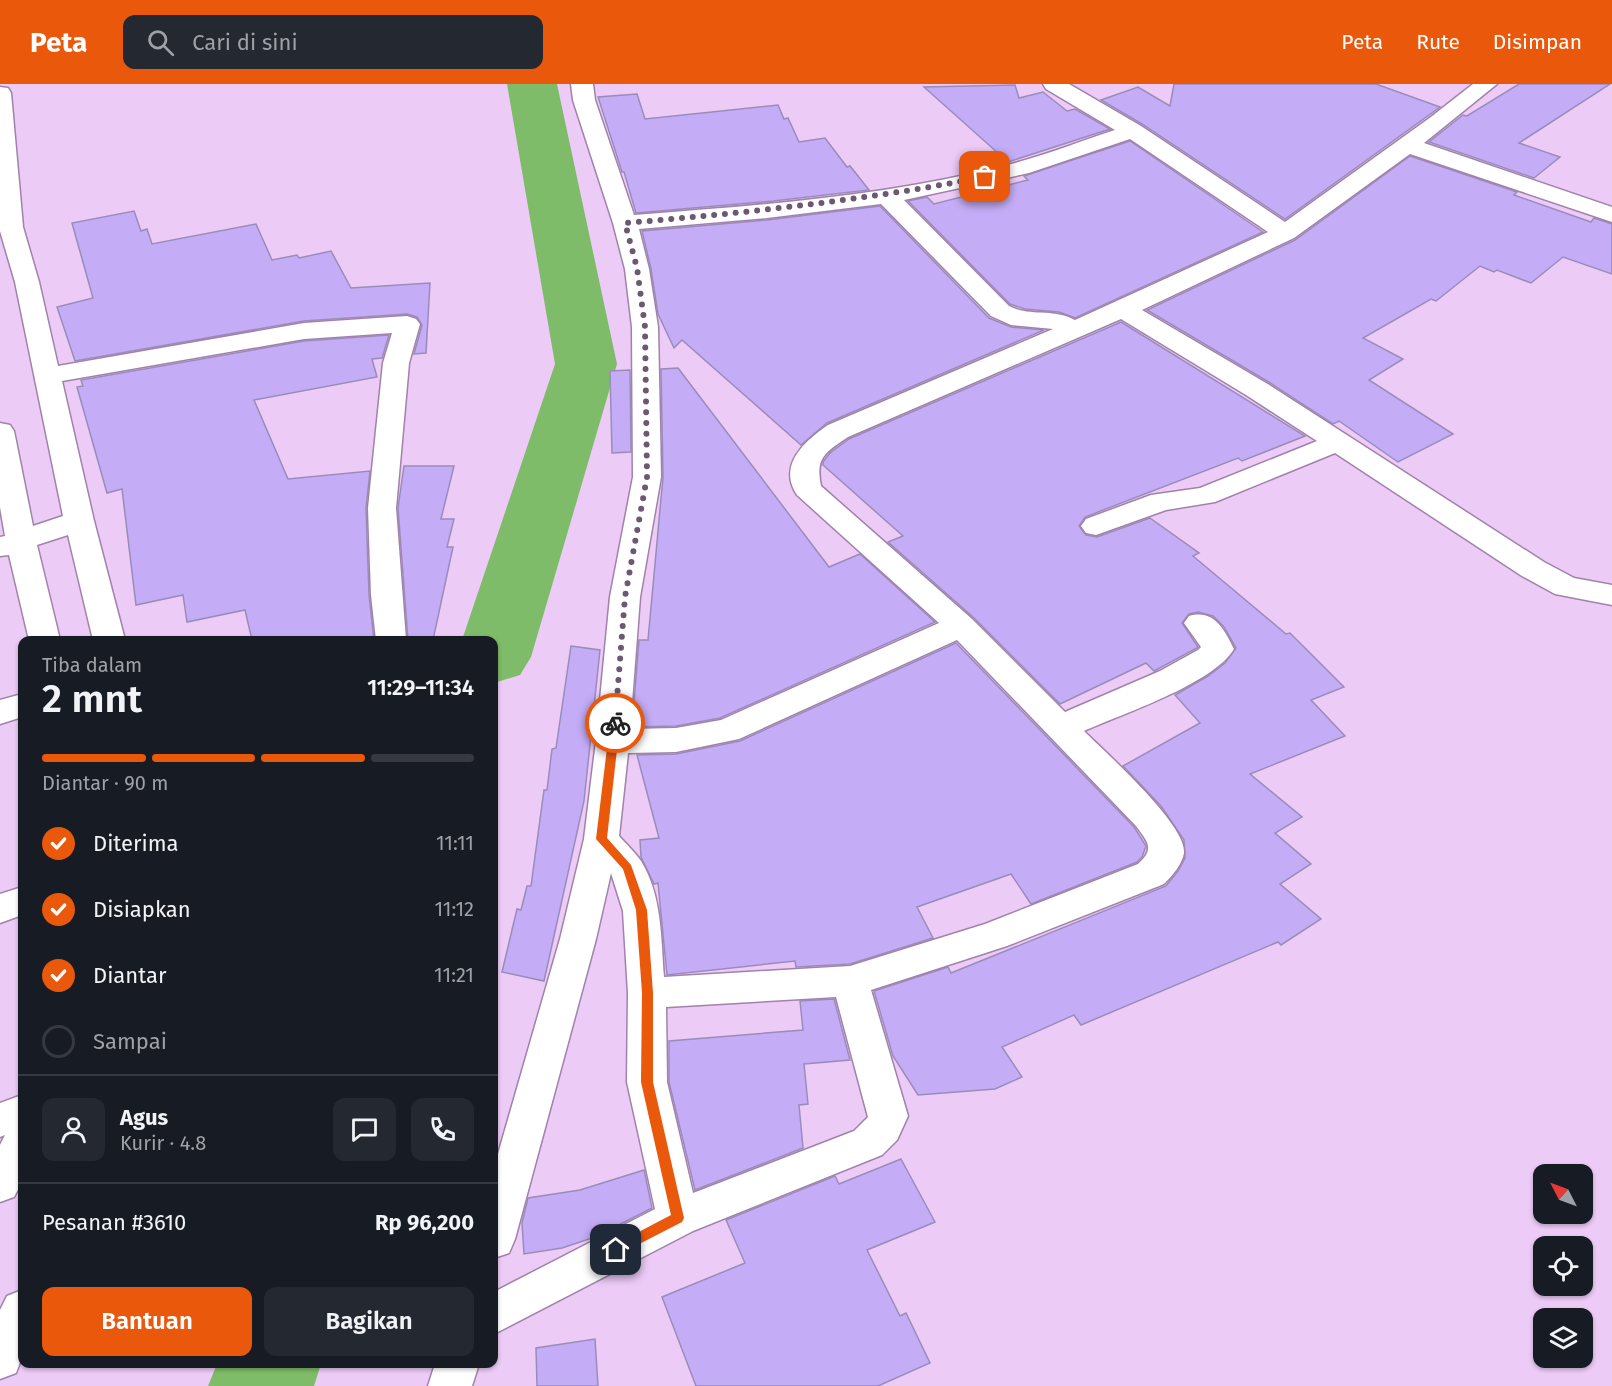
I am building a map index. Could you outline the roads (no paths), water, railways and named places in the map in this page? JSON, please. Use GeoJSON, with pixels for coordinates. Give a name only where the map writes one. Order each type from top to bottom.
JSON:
{"type":"FeatureCollection","features":[{"type":"Feature","properties":{"kind":"street"},"geometry":{"type":"LineString","coordinates":[[498,1225],[578,939],[601,839],[613,741],[625,597],[647,477],[645,327],[637,268],[625,223],[584,100],[582,84]]}},
{"type":"Feature","properties":{"kind":"street"},"geometry":{"type":"LineString","coordinates":[[1054,84],[1134,131],[1285,233]]}},
{"type":"Feature","properties":{"kind":"street"},"geometry":{"type":"LineString","coordinates":[[647,993],[850,981],[994,936],[1151,874],[1160,867],[1166,859],[1167,848],[1160,831],[1062,727],[961,626],[807,489],[802,470],[813,448],[838,431],[1074,331],[1285,233],[1444,118],[1486,84]]}},
{"type":"Feature","properties":{"kind":"street"},"geometry":{"type":"LineString","coordinates":[[0,93],[6,228],[27,282],[79,521],[107,636]]}},
{"type":"Feature","properties":{"kind":"street"},"geometry":{"type":"LineString","coordinates":[[625,223],[712,216],[886,195],[1004,173],[1134,131]]}},
{"type":"Feature","properties":{"kind":"street"},"geometry":{"type":"LineString","coordinates":[[1407,145],[1612,215]]}},
{"type":"Feature","properties":{"kind":"street"},"geometry":{"type":"LineString","coordinates":[[886,195],[1000,311],[1011,316],[1056,320],[1074,331]]}},
{"type":"Feature","properties":{"kind":"street"},"geometry":{"type":"LineString","coordinates":[[1123,309],[1256,389],[1558,583],[1566,587],[1612,595]]}},
{"type":"Feature","properties":{"kind":"street"},"geometry":{"type":"LineString","coordinates":[[47,376],[179,351],[304,331],[407,324],[396,363],[382,508],[386,595],[391,636]]}},
{"type":"Feature","properties":{"kind":"street"},"geometry":{"type":"LineString","coordinates":[[0,431],[11,544],[43,636]]}},
{"type":"Feature","properties":{"kind":"street"},"geometry":{"type":"LineString","coordinates":[[1096,526],[1161,501],[1205,496],[1338,442]]}},
{"type":"Feature","properties":{"kind":"street"},"geometry":{"type":"LineString","coordinates":[[11,544],[79,521]]}},
{"type":"Feature","properties":{"kind":"street"},"geometry":{"type":"LineString","coordinates":[[1062,727],[1193,668],[1214,655],[1218,649],[1215,642],[1211,634],[1200,623]]}},
{"type":"Feature","properties":{"kind":"street"},"geometry":{"type":"LineString","coordinates":[[613,741],[675,740],[727,731],[961,626]]}},
{"type":"Feature","properties":{"kind":"street"},"geometry":{"type":"LineString","coordinates":[[0,712],[18,706]]}},
{"type":"Feature","properties":{"kind":"street"},"geometry":{"type":"LineString","coordinates":[[601,839],[627,868],[642,910],[647,993],[647,1082],[678,1218]]}},
{"type":"Feature","properties":{"kind":"street"},"geometry":{"type":"LineString","coordinates":[[0,909],[18,902]]}},
{"type":"Feature","properties":{"kind":"street"},"geometry":{"type":"LineString","coordinates":[[498,1312],[678,1218],[868,1143],[886,1125],[888,1116],[850,981]]}},
{"type":"Feature","properties":{"kind":"street"},"geometry":{"type":"LineString","coordinates":[[0,1120],[18,1113]]}},
{"type":"Feature","properties":{"kind":"street"},"geometry":{"type":"LineString","coordinates":[[0,1184],[18,1150]]}},
{"type":"Feature","properties":{"kind":"street"},"geometry":{"type":"LineString","coordinates":[[0,1358],[18,1319]]}},
{"type":"Feature","properties":{"kind":"street"},"geometry":{"type":"LineString","coordinates":[[450,1386],[456,1368]]}},
{"type":"Feature","properties":{"kind":"waterway"},"geometry":{"type":"LineString","coordinates":[[498,644],[586,364],[532,84]]}},
{"type":"Feature","properties":{"kind":"waterway"},"geometry":{"type":"LineString","coordinates":[[261,1386],[268,1368]]}}]}
